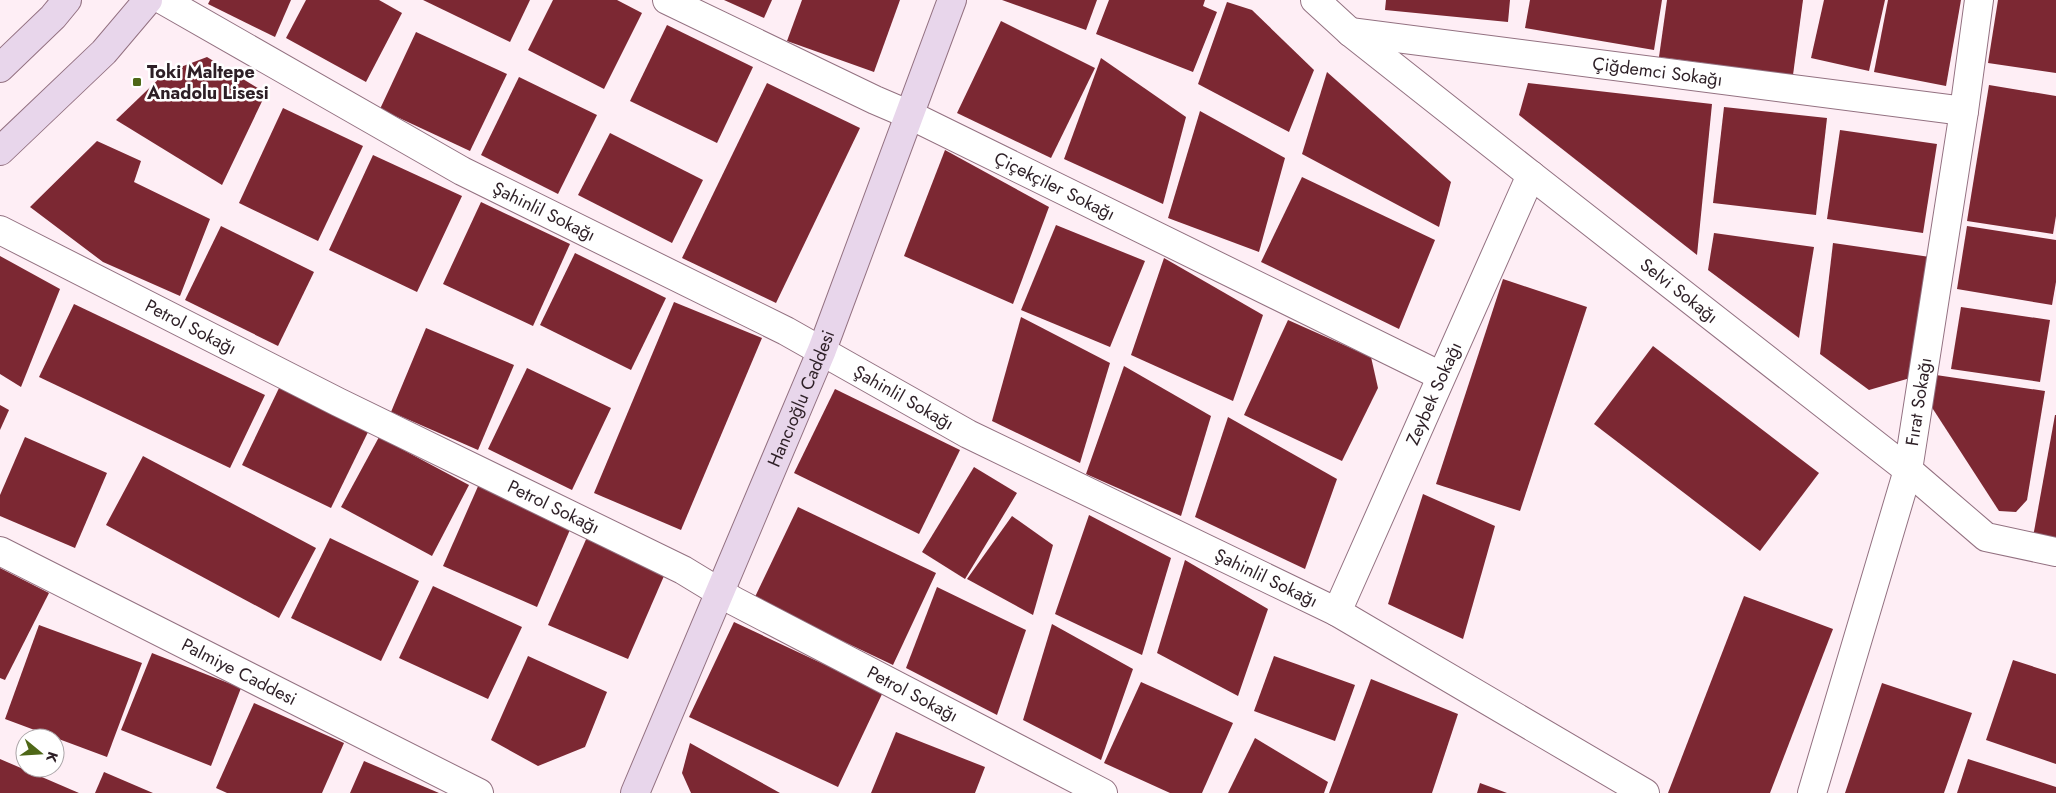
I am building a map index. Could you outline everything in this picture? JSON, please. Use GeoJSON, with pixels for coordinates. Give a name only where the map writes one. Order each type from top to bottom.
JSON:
{"type":"FeatureCollection","features":[{"type":"Feature","properties":{"kind":"street"},"geometry":{"type":"LineString","coordinates":[[0,68],[53,17],[67,0]]}},
{"type":"Feature","properties":{"kind":"street"},"geometry":{"type":"LineString","coordinates":[[0,151],[104,52],[148,0]]}},
{"type":"Feature","properties":{"kind":"street","name":"Şahinlil Sokağı"},"geometry":{"type":"LineString","coordinates":[[163,0],[462,171],[822,350],[968,434],[1338,612],[1645,793]]}},
{"type":"Feature","properties":{"kind":"street","name":"Çiçekçiler Sokağı"},"geometry":{"type":"LineString","coordinates":[[667,0],[875,100],[910,114],[1441,376]]}},
{"type":"Feature","properties":{"kind":"street","name":"Hancıoğlu Caddesi"},"geometry":{"type":"LineString","coordinates":[[635,793],[822,350],[952,0]]}},
{"type":"Feature","properties":{"kind":"street","name":"Selvi Sokağı"},"geometry":{"type":"LineString","coordinates":[[1315,0],[1350,32],[1908,470],[1986,537],[2056,552]]}},
{"type":"Feature","properties":{"kind":"street","name":"Fırat Sokağı"},"geometry":{"type":"LineString","coordinates":[[1812,793],[1908,470],[1964,112],[1979,0]]}},
{"type":"Feature","properties":{"kind":"street","name":"Çiğdemci Sokağı"},"geometry":{"type":"LineString","coordinates":[[1350,32],[1964,112]]}},
{"type":"Feature","properties":{"kind":"street","name":"Zeybek Sokağı"},"geometry":{"type":"LineString","coordinates":[[1338,612],[1531,175]]}},
{"type":"Feature","properties":{"kind":"street","name":"Petrol Sokağı"},"geometry":{"type":"LineString","coordinates":[[0,230],[346,406],[683,570],[752,610],[1103,793]]}},
{"type":"Feature","properties":{"kind":"street","name":"Palmiye Caddesi"},"geometry":{"type":"LineString","coordinates":[[0,551],[479,793]]}},
{"type":"Feature","properties":{"kind":"building"},"geometry":{"type":"Polygon","coordinates":[[[210,0],[291,0],[275,37],[208,4],[210,0]]]}},
{"type":"Feature","properties":{"kind":"building"},"geometry":{"type":"Polygon","coordinates":[[[306,0],[379,0],[402,13],[366,82],[286,38],[306,0]]]}},
{"type":"Feature","properties":{"kind":"building"},"geometry":{"type":"Polygon","coordinates":[[[423,0],[530,0],[510,42],[423,0]]]}},
{"type":"Feature","properties":{"kind":"building"},"geometry":{"type":"Polygon","coordinates":[[[553,0],[617,0],[642,13],[604,89],[528,50],[553,0]]]}},
{"type":"Feature","properties":{"kind":"building"},"geometry":{"type":"Polygon","coordinates":[[[724,0],[772,0],[764,18],[724,0]]]}},
{"type":"Feature","properties":{"kind":"building"},"geometry":{"type":"Polygon","coordinates":[[[802,0],[900,0],[874,72],[787,41],[802,0]]]}},
{"type":"Feature","properties":{"kind":"building"},"geometry":{"type":"Polygon","coordinates":[[[1002,0],[1097,0],[1086,30],[1002,0]]]}},
{"type":"Feature","properties":{"kind":"building"},"geometry":{"type":"Polygon","coordinates":[[[1109,0],[1205,0],[1203,6],[1217,12],[1193,72],[1096,34],[1109,0]]]}},
{"type":"Feature","properties":{"kind":"building"},"geometry":{"type":"Polygon","coordinates":[[[1386,0],[1510,0],[1508,22],[1385,10],[1386,0]]]}},
{"type":"Feature","properties":{"kind":"building"},"geometry":{"type":"Polygon","coordinates":[[[1530,0],[1662,0],[1654,50],[1525,28],[1530,0]]]}},
{"type":"Feature","properties":{"kind":"building"},"geometry":{"type":"Polygon","coordinates":[[[1667,0],[1803,0],[1793,75],[1659,57],[1667,0]]]}},
{"type":"Feature","properties":{"kind":"building"},"geometry":{"type":"Polygon","coordinates":[[[1824,0],[1885,0],[1869,71],[1811,58],[1824,0]]]}},
{"type":"Feature","properties":{"kind":"building"},"geometry":{"type":"Polygon","coordinates":[[[1888,0],[1961,0],[1946,86],[1874,72],[1888,0]]]}},
{"type":"Feature","properties":{"kind":"building"},"geometry":{"type":"Polygon","coordinates":[[[1998,0],[2056,0],[2056,73],[1988,63],[1998,0]]]}},
{"type":"Feature","properties":{"kind":"building"},"geometry":{"type":"Polygon","coordinates":[[[1227,2],[1252,10],[1314,70],[1289,132],[1198,84],[1227,2]]]}},
{"type":"Feature","properties":{"kind":"building"},"geometry":{"type":"Polygon","coordinates":[[[1001,21],[1095,68],[1051,158],[957,113],[1001,21]]]}},
{"type":"Feature","properties":{"kind":"building"},"geometry":{"type":"Polygon","coordinates":[[[667,25],[753,67],[717,143],[630,101],[667,25]]]}},
{"type":"Feature","properties":{"kind":"building"},"geometry":{"type":"Polygon","coordinates":[[[416,32],[507,74],[470,151],[380,109],[416,32]]]}},
{"type":"Feature","properties":{"kind":"building"},"geometry":{"type":"Polygon","coordinates":[[[207,57],[266,93],[222,185],[116,120],[165,73],[207,57]]]}},
{"type":"Feature","properties":{"kind":"building"},"geometry":{"type":"Polygon","coordinates":[[[1101,58],[1186,117],[1163,204],[1064,159],[1101,58]]]}},
{"type":"Feature","properties":{"kind":"building"},"geometry":{"type":"Polygon","coordinates":[[[1327,72],[1451,182],[1439,227],[1302,154],[1327,72]]]}},
{"type":"Feature","properties":{"kind":"building"},"geometry":{"type":"Polygon","coordinates":[[[519,77],[597,115],[558,194],[481,155],[519,77]]]}},
{"type":"Feature","properties":{"kind":"building"},"geometry":{"type":"Polygon","coordinates":[[[767,83],[860,128],[776,303],[682,258],[767,83]]]}},
{"type":"Feature","properties":{"kind":"building"},"geometry":{"type":"Polygon","coordinates":[[[1528,83],[1712,104],[1697,255],[1519,115],[1528,83]]]}},
{"type":"Feature","properties":{"kind":"building"},"geometry":{"type":"Polygon","coordinates":[[[1989,85],[2056,96],[2056,216],[2053,234],[1967,221],[1989,85]]]}},
{"type":"Feature","properties":{"kind":"building"},"geometry":{"type":"Polygon","coordinates":[[[1724,107],[1827,118],[1816,215],[1713,203],[1724,107]]]}},
{"type":"Feature","properties":{"kind":"building"},"geometry":{"type":"Polygon","coordinates":[[[283,108],[363,146],[318,241],[239,203],[283,108]]]}},
{"type":"Feature","properties":{"kind":"building"},"geometry":{"type":"Polygon","coordinates":[[[1200,111],[1285,158],[1259,252],[1168,218],[1200,111]]]}},
{"type":"Feature","properties":{"kind":"building"},"geometry":{"type":"Polygon","coordinates":[[[1840,130],[1937,144],[1923,233],[1827,219],[1840,130]]]}},
{"type":"Feature","properties":{"kind":"building"},"geometry":{"type":"Polygon","coordinates":[[[610,133],[703,180],[672,243],[578,195],[610,133]]]}},
{"type":"Feature","properties":{"kind":"building"},"geometry":{"type":"Polygon","coordinates":[[[97,141],[141,161],[134,182],[210,219],[180,296],[103,262],[30,207],[97,141]]]}},
{"type":"Feature","properties":{"kind":"building"},"geometry":{"type":"Polygon","coordinates":[[[945,150],[1049,207],[1013,304],[904,256],[945,150]]]}},
{"type":"Feature","properties":{"kind":"building"},"geometry":{"type":"Polygon","coordinates":[[[373,155],[462,196],[417,292],[329,250],[373,155]]]}},
{"type":"Feature","properties":{"kind":"building"},"geometry":{"type":"Polygon","coordinates":[[[1302,177],[1435,240],[1399,329],[1261,262],[1302,177]]]}},
{"type":"Feature","properties":{"kind":"building"},"geometry":{"type":"Polygon","coordinates":[[[481,202],[570,244],[533,326],[443,284],[481,202]]]}},
{"type":"Feature","properties":{"kind":"building"},"geometry":{"type":"Polygon","coordinates":[[[1056,225],[1145,261],[1110,347],[1021,310],[1056,225]]]}},
{"type":"Feature","properties":{"kind":"building"},"geometry":{"type":"Polygon","coordinates":[[[221,226],[314,272],[278,346],[185,300],[221,226]]]}},
{"type":"Feature","properties":{"kind":"building"},"geometry":{"type":"Polygon","coordinates":[[[1967,226],[2056,240],[2056,282],[2052,305],[1957,289],[1967,226]]]}},
{"type":"Feature","properties":{"kind":"building"},"geometry":{"type":"Polygon","coordinates":[[[1714,233],[1814,247],[1799,338],[1708,270],[1714,233]]]}},
{"type":"Feature","properties":{"kind":"building"},"geometry":{"type":"Polygon","coordinates":[[[1833,243],[1930,257],[1917,376],[1869,390],[1820,354],[1833,243]]]}},
{"type":"Feature","properties":{"kind":"building"},"geometry":{"type":"Polygon","coordinates":[[[575,253],[666,298],[631,370],[540,325],[575,253]]]}},
{"type":"Feature","properties":{"kind":"building"},"geometry":{"type":"Polygon","coordinates":[[[0,256],[60,289],[21,387],[0,374],[0,256]]]}},
{"type":"Feature","properties":{"kind":"building"},"geometry":{"type":"Polygon","coordinates":[[[1164,258],[1263,315],[1233,401],[1131,355],[1164,258]]]}},
{"type":"Feature","properties":{"kind":"building"},"geometry":{"type":"Polygon","coordinates":[[[1503,279],[1587,307],[1520,511],[1436,484],[1503,279]]]}},
{"type":"Feature","properties":{"kind":"building"},"geometry":{"type":"Polygon","coordinates":[[[674,302],[762,338],[681,530],[594,493],[674,302]]]}},
{"type":"Feature","properties":{"kind":"building"},"geometry":{"type":"Polygon","coordinates":[[[74,304],[265,395],[230,468],[39,377],[74,304]]]}},
{"type":"Feature","properties":{"kind":"building"},"geometry":{"type":"Polygon","coordinates":[[[1961,307],[2050,320],[2040,382],[1951,369],[1961,307]]]}},
{"type":"Feature","properties":{"kind":"building"},"geometry":{"type":"Polygon","coordinates":[[[1021,317],[1110,363],[1080,463],[992,421],[1021,317]]]}},
{"type":"Feature","properties":{"kind":"building"},"geometry":{"type":"Polygon","coordinates":[[[1288,320],[1371,357],[1378,388],[1342,461],[1244,415],[1288,320]]]}},
{"type":"Feature","properties":{"kind":"building"},"geometry":{"type":"Polygon","coordinates":[[[426,328],[514,365],[478,450],[391,412],[426,328]]]}},
{"type":"Feature","properties":{"kind":"building"},"geometry":{"type":"Polygon","coordinates":[[[1653,346],[1819,473],[1760,551],[1594,424],[1653,346]]]}},
{"type":"Feature","properties":{"kind":"building"},"geometry":{"type":"Polygon","coordinates":[[[1124,366],[1211,416],[1181,516],[1086,474],[1124,366]]]}},
{"type":"Feature","properties":{"kind":"building"},"geometry":{"type":"Polygon","coordinates":[[[527,368],[611,408],[572,490],[488,449],[527,368]]]}},
{"type":"Feature","properties":{"kind":"building"},"geometry":{"type":"Polygon","coordinates":[[[1936,375],[2045,391],[2027,500],[2016,512],[1999,511],[1931,406],[1936,375]]]}},
{"type":"Feature","properties":{"kind":"building"},"geometry":{"type":"Polygon","coordinates":[[[280,386],[369,430],[331,508],[242,465],[280,386]]]}},
{"type":"Feature","properties":{"kind":"building"},"geometry":{"type":"Polygon","coordinates":[[[835,389],[960,450],[919,534],[794,473],[835,389]]]}},
{"type":"Feature","properties":{"kind":"building"},"geometry":{"type":"Polygon","coordinates":[[[0,405],[9,410],[0,430],[0,405]]]}},
{"type":"Feature","properties":{"kind":"building"},"geometry":{"type":"Polygon","coordinates":[[[2056,415],[2056,541],[2033,537],[2056,415]]]}},
{"type":"Feature","properties":{"kind":"building"},"geometry":{"type":"Polygon","coordinates":[[[1228,417],[1337,479],[1305,569],[1195,517],[1228,417]]]}},
{"type":"Feature","properties":{"kind":"building"},"geometry":{"type":"Polygon","coordinates":[[[25,437],[107,473],[75,548],[0,516],[0,495],[25,437]]]}},
{"type":"Feature","properties":{"kind":"building"},"geometry":{"type":"Polygon","coordinates":[[[379,437],[469,485],[432,556],[341,507],[379,437]]]}},
{"type":"Feature","properties":{"kind":"building"},"geometry":{"type":"Polygon","coordinates":[[[143,456],[316,548],[279,618],[106,525],[143,456]]]}},
{"type":"Feature","properties":{"kind":"building"},"geometry":{"type":"Polygon","coordinates":[[[974,467],[1017,493],[965,579],[922,552],[974,467]]]}},
{"type":"Feature","properties":{"kind":"building"},"geometry":{"type":"Polygon","coordinates":[[[479,484],[572,525],[537,607],[443,566],[479,484]]]}},
{"type":"Feature","properties":{"kind":"building"},"geometry":{"type":"Polygon","coordinates":[[[1423,494],[1495,526],[1463,639],[1388,604],[1423,494]]]}},
{"type":"Feature","properties":{"kind":"building"},"geometry":{"type":"Polygon","coordinates":[[[798,507],[936,573],[893,665],[754,599],[798,507]]]}},
{"type":"Feature","properties":{"kind":"building"},"geometry":{"type":"Polygon","coordinates":[[[1089,515],[1171,558],[1142,655],[1055,614],[1089,515]]]}},
{"type":"Feature","properties":{"kind":"building"},"geometry":{"type":"Polygon","coordinates":[[[1012,516],[1053,545],[1033,615],[967,579],[1012,516]]]}},
{"type":"Feature","properties":{"kind":"building"},"geometry":{"type":"Polygon","coordinates":[[[588,535],[667,569],[628,659],[548,625],[588,535]]]}},
{"type":"Feature","properties":{"kind":"building"},"geometry":{"type":"Polygon","coordinates":[[[330,538],[419,581],[381,661],[291,618],[330,538]]]}},
{"type":"Feature","properties":{"kind":"building"},"geometry":{"type":"Polygon","coordinates":[[[1185,560],[1268,609],[1238,696],[1157,653],[1185,560]]]}},
{"type":"Feature","properties":{"kind":"building"},"geometry":{"type":"Polygon","coordinates":[[[0,568],[49,593],[5,680],[0,678],[0,568]]]}},
{"type":"Feature","properties":{"kind":"building"},"geometry":{"type":"Polygon","coordinates":[[[433,586],[522,627],[488,699],[399,658],[433,586]]]}},
{"type":"Feature","properties":{"kind":"building"},"geometry":{"type":"Polygon","coordinates":[[[937,587],[1026,630],[997,715],[906,668],[937,587]]]}},
{"type":"Feature","properties":{"kind":"building"},"geometry":{"type":"Polygon","coordinates":[[[1744,596],[1833,629],[1770,793],[1668,793],[1744,596]]]}},
{"type":"Feature","properties":{"kind":"building"},"geometry":{"type":"Polygon","coordinates":[[[734,622],[883,692],[838,787],[689,717],[734,622]]]}},
{"type":"Feature","properties":{"kind":"building"},"geometry":{"type":"Polygon","coordinates":[[[1052,624],[1133,669],[1101,760],[1023,720],[1052,624]]]}},
{"type":"Feature","properties":{"kind":"building"},"geometry":{"type":"Polygon","coordinates":[[[39,625],[142,663],[107,757],[65,741],[65,728],[29,728],[5,719],[39,625]]]}},
{"type":"Feature","properties":{"kind":"building"},"geometry":{"type":"Polygon","coordinates":[[[152,653],[241,688],[211,766],[121,730],[152,653]]]}},
{"type":"Feature","properties":{"kind":"building"},"geometry":{"type":"Polygon","coordinates":[[[528,656],[607,692],[585,747],[538,766],[491,740],[528,656]]]}},
{"type":"Feature","properties":{"kind":"building"},"geometry":{"type":"Polygon","coordinates":[[[1274,656],[1355,685],[1335,741],[1254,711],[1274,656]]]}},
{"type":"Feature","properties":{"kind":"building"},"geometry":{"type":"Polygon","coordinates":[[[2013,660],[2056,674],[2056,764],[1986,740],[2013,660]]]}},
{"type":"Feature","properties":{"kind":"building"},"geometry":{"type":"Polygon","coordinates":[[[1371,679],[1458,714],[1432,793],[1329,793],[1371,679]]]}},
{"type":"Feature","properties":{"kind":"building"},"geometry":{"type":"Polygon","coordinates":[[[1141,682],[1233,723],[1202,793],[1170,793],[1104,763],[1141,682]]]}},
{"type":"Feature","properties":{"kind":"building"},"geometry":{"type":"Polygon","coordinates":[[[1882,683],[1972,713],[1944,793],[1845,793],[1882,683]]]}},
{"type":"Feature","properties":{"kind":"building"},"geometry":{"type":"Polygon","coordinates":[[[254,703],[344,743],[322,793],[227,793],[216,788],[254,703]]]}},
{"type":"Feature","properties":{"kind":"building"},"geometry":{"type":"Polygon","coordinates":[[[896,732],[985,767],[975,793],[871,793],[896,732]]]}},
{"type":"Feature","properties":{"kind":"building"},"geometry":{"type":"Polygon","coordinates":[[[1255,738],[1328,782],[1324,793],[1228,793],[1255,738]]]}},
{"type":"Feature","properties":{"kind":"building"},"geometry":{"type":"Polygon","coordinates":[[[690,743],[780,793],[691,793],[682,773],[690,743]]]}},
{"type":"Feature","properties":{"kind":"building"},"geometry":{"type":"Polygon","coordinates":[[[0,759],[15,765],[15,778],[44,778],[79,793],[0,793],[0,759]]]}},
{"type":"Feature","properties":{"kind":"building"},"geometry":{"type":"Polygon","coordinates":[[[1968,759],[2056,787],[2056,793],[1957,793],[1968,759]]]}},
{"type":"Feature","properties":{"kind":"building"},"geometry":{"type":"Polygon","coordinates":[[[364,761],[439,793],[350,793],[364,761]]]}},
{"type":"Feature","properties":{"kind":"building"},"geometry":{"type":"Polygon","coordinates":[[[104,772],[153,793],[95,793],[104,772]]]}},
{"type":"Feature","properties":{"kind":"building"},"geometry":{"type":"Polygon","coordinates":[[[1480,783],[1507,793],[1477,793],[1480,783]]]}},
{"type":"Feature","properties":{"kind":"place","name":"Toki Maltepe Anadolu Lisesi"},"geometry":{"type":"Point","coordinates":[137,82]}}]}
